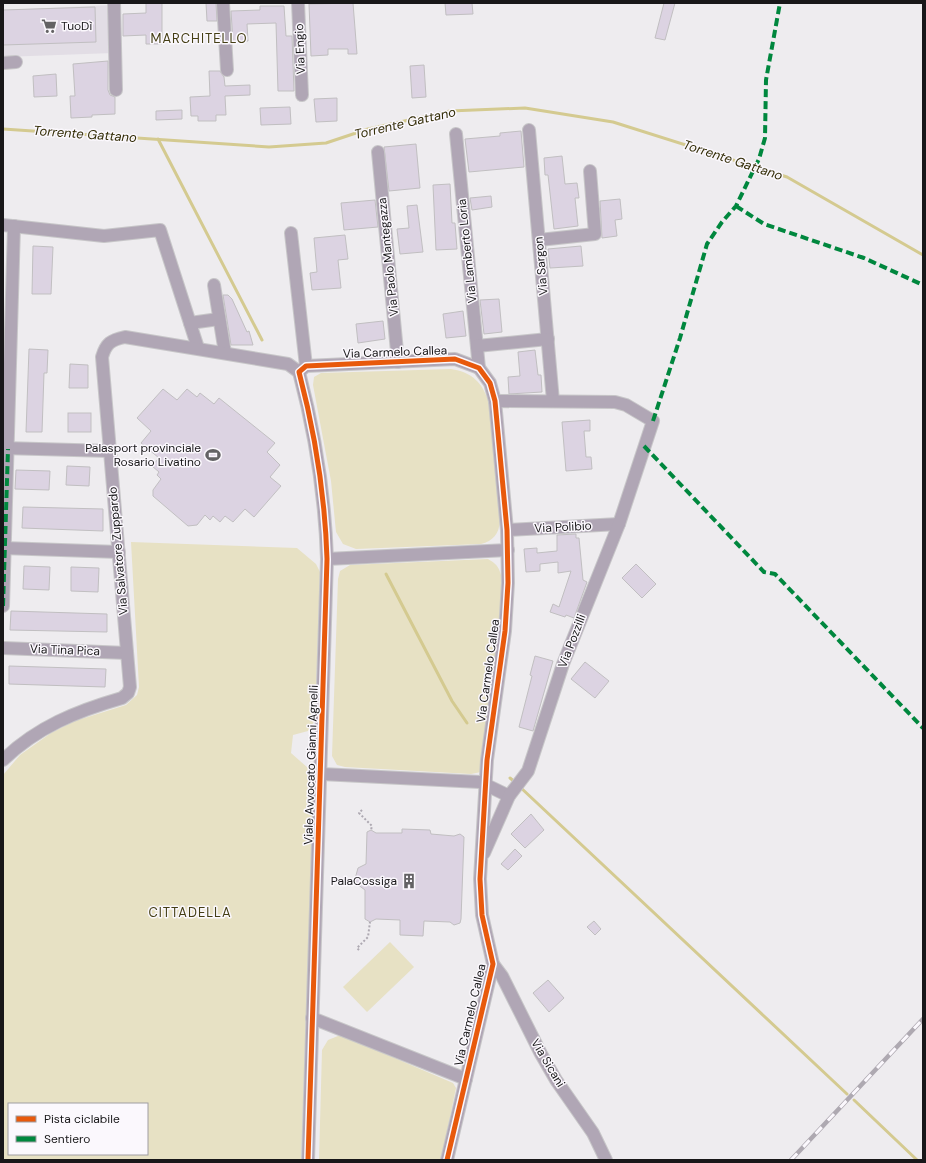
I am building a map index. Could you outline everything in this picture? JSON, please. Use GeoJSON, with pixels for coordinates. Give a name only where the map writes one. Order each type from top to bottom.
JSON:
{"type":"FeatureCollection","features":[{"type":"Feature","properties":{"kind":"street"},"geometry":{"type":"LineString","coordinates":[[114,3],[116,90]]}},
{"type":"Feature","properties":{"kind":"street"},"geometry":{"type":"LineString","coordinates":[[223,3],[227,70]]}},
{"type":"Feature","properties":{"kind":"street","name":"Via Engio"},"geometry":{"type":"LineString","coordinates":[[298,3],[302,94]]}},
{"type":"Feature","properties":{"kind":"street"},"geometry":{"type":"LineString","coordinates":[[3,63],[16,62]]}},
{"type":"Feature","properties":{"kind":"street","name":"Via Sargon"},"geometry":{"type":"LineString","coordinates":[[529,130],[553,401]]}},
{"type":"Feature","properties":{"kind":"street","name":"Via Lamberto Loria"},"geometry":{"type":"LineString","coordinates":[[456,134],[479,368]]}},
{"type":"Feature","properties":{"kind":"street","name":"Via Paolo Mantegazza"},"geometry":{"type":"LineString","coordinates":[[378,152],[398,362]]}},
{"type":"Feature","properties":{"kind":"street"},"geometry":{"type":"LineString","coordinates":[[539,240],[595,234],[590,171]]}},
{"type":"Feature","properties":{"kind":"street"},"geometry":{"type":"LineString","coordinates":[[3,606],[9,225],[104,236],[160,230],[198,348]]}},
{"type":"Feature","properties":{"kind":"street","name":"Viale Avvocato Gianni Agnelli"},"geometry":{"type":"LineString","coordinates":[[291,232],[302,369],[318,456],[326,522],[327,559],[307,1156]]}},
{"type":"Feature","properties":{"kind":"street"},"geometry":{"type":"LineString","coordinates":[[214,285],[225,353]]}},
{"type":"Feature","properties":{"kind":"street"},"geometry":{"type":"LineString","coordinates":[[190,323],[219,319]]}},
{"type":"Feature","properties":{"kind":"street","name":"Via Salvatore Zuppardo"},"geometry":{"type":"LineString","coordinates":[[3,760],[31,736],[54,722],[76,712],[122,698],[128,693],[130,687],[102,357],[105,347],[112,340],[125,338],[198,348],[288,364],[302,369]]}},
{"type":"Feature","properties":{"kind":"street"},"geometry":{"type":"LineString","coordinates":[[477,346],[548,339]]}},
{"type":"Feature","properties":{"kind":"street","name":"Via Carmelo Callea"},"geometry":{"type":"LineString","coordinates":[[302,369],[455,359],[479,368],[490,382],[495,401],[508,550],[505,630],[490,733],[480,879],[482,915],[493,964],[447,1160]]}},
{"type":"Feature","properties":{"kind":"street"},"geometry":{"type":"LineString","coordinates":[[495,401],[553,401]]}},
{"type":"Feature","properties":{"kind":"street","name":"Via Pozzilli"},"geometry":{"type":"LineString","coordinates":[[481,857],[487,849],[509,796],[528,771],[563,664],[619,524],[653,421],[626,405],[615,402],[553,401]]}},
{"type":"Feature","properties":{"kind":"street"},"geometry":{"type":"LineString","coordinates":[[5,448],[110,451]]}},
{"type":"Feature","properties":{"kind":"street","name":"Via Polibio"},"geometry":{"type":"LineString","coordinates":[[507,530],[619,524]]}},
{"type":"Feature","properties":{"kind":"street"},"geometry":{"type":"LineString","coordinates":[[4,548],[119,552]]}},
{"type":"Feature","properties":{"kind":"street"},"geometry":{"type":"LineString","coordinates":[[327,559],[508,550]]}},
{"type":"Feature","properties":{"kind":"street","name":"Via Tina Pica"},"geometry":{"type":"LineString","coordinates":[[3,648],[127,653]]}},
{"type":"Feature","properties":{"kind":"street"},"geometry":{"type":"LineString","coordinates":[[320,774],[480,782],[509,796]]}},
{"type":"Feature","properties":{"kind":"street","name":"Via Sicani"},"geometry":{"type":"LineString","coordinates":[[493,964],[502,976],[541,1054],[556,1080],[593,1133],[606,1160]]}},
{"type":"Feature","properties":{"kind":"street"},"geometry":{"type":"LineString","coordinates":[[312,1018],[466,1078]]}},
{"type":"Feature","properties":{"kind":"path"},"geometry":{"type":"LineString","coordinates":[[362,810],[359,813],[372,826],[371,830]]}},
{"type":"Feature","properties":{"kind":"path"},"geometry":{"type":"LineString","coordinates":[[360,950],[357,948],[368,937],[370,922]]}},
{"type":"Feature","properties":{"kind":"shaded area","name":"TuoDì"},"geometry":{"type":"Polygon","coordinates":[[[112,5],[113,53],[3,57],[3,10],[112,5]]]}},
{"type":"Feature","properties":{"kind":"shaded area"},"geometry":{"type":"Polygon","coordinates":[[[451,369],[465,373],[476,380],[487,396],[489,403],[500,521],[497,533],[492,539],[481,544],[356,549],[343,544],[336,532],[331,481],[313,385],[314,377],[321,373],[451,369]]]}},
{"type":"Feature","properties":{"kind":"shaded area"},"geometry":{"type":"Polygon","coordinates":[[[131,542],[297,548],[316,564],[320,572],[315,720],[308,731],[293,735],[291,753],[308,768],[314,783],[301,1160],[3,1160],[3,775],[20,755],[51,733],[75,721],[126,705],[137,695],[139,687],[131,542]]]}},
{"type":"Feature","properties":{"kind":"shaded area"},"geometry":{"type":"Polygon","coordinates":[[[488,559],[498,567],[502,585],[481,772],[471,774],[345,767],[337,765],[332,756],[338,579],[340,571],[350,565],[488,559]]]}},
{"type":"Feature","properties":{"kind":"shaded area"},"geometry":{"type":"Polygon","coordinates":[[[390,942],[414,967],[367,1012],[343,987],[390,942]]]}},
{"type":"Feature","properties":{"kind":"shaded area"},"geometry":{"type":"Polygon","coordinates":[[[338,1036],[343,1036],[453,1083],[456,1088],[441,1160],[319,1160],[322,1050],[328,1040],[338,1036]]]}},
{"type":"Feature","properties":{"kind":"building"},"geometry":{"type":"Polygon","coordinates":[[[146,3],[162,3],[162,44],[146,44],[146,35],[123,36],[123,14],[146,13],[146,3]]]}},
{"type":"Feature","properties":{"kind":"building"},"geometry":{"type":"Polygon","coordinates":[[[206,3],[216,3],[217,21],[207,21],[206,3]]]}},
{"type":"Feature","properties":{"kind":"building"},"geometry":{"type":"Polygon","coordinates":[[[353,3],[357,54],[348,54],[348,49],[328,49],[328,55],[311,56],[309,4],[353,3]]]}},
{"type":"Feature","properties":{"kind":"building"},"geometry":{"type":"Polygon","coordinates":[[[445,3],[472,3],[473,14],[446,15],[445,3]]]}},
{"type":"Feature","properties":{"kind":"building"},"geometry":{"type":"Polygon","coordinates":[[[664,3],[675,3],[665,40],[655,38],[664,3]]]}},
{"type":"Feature","properties":{"kind":"building"},"geometry":{"type":"Polygon","coordinates":[[[260,6],[284,6],[286,36],[292,36],[294,91],[278,91],[276,23],[247,24],[248,41],[233,42],[231,11],[260,10],[260,6]]]}},
{"type":"Feature","properties":{"kind":"building","name":"TuoDì"},"geometry":{"type":"Polygon","coordinates":[[[95,7],[96,42],[3,45],[3,10],[95,7]]]}},
{"type":"Feature","properties":{"kind":"building"},"geometry":{"type":"Polygon","coordinates":[[[108,61],[108,90],[110,95],[115,97],[115,114],[71,118],[70,96],[75,96],[73,64],[108,61]]]}},
{"type":"Feature","properties":{"kind":"building"},"geometry":{"type":"Polygon","coordinates":[[[424,65],[426,97],[412,98],[410,66],[424,65]]]}},
{"type":"Feature","properties":{"kind":"building"},"geometry":{"type":"Polygon","coordinates":[[[209,71],[220,71],[224,77],[225,86],[250,85],[250,95],[225,96],[226,115],[216,115],[216,121],[198,121],[198,116],[191,116],[190,97],[210,96],[209,71]]]}},
{"type":"Feature","properties":{"kind":"building"},"geometry":{"type":"Polygon","coordinates":[[[56,74],[57,96],[34,97],[33,76],[56,74]]]}},
{"type":"Feature","properties":{"kind":"building"},"geometry":{"type":"Polygon","coordinates":[[[337,98],[337,121],[316,122],[314,99],[337,98]]]}},
{"type":"Feature","properties":{"kind":"building"},"geometry":{"type":"Polygon","coordinates":[[[290,107],[291,124],[261,125],[260,108],[290,107]]]}},
{"type":"Feature","properties":{"kind":"building"},"geometry":{"type":"Polygon","coordinates":[[[182,110],[182,119],[156,120],[156,111],[182,110]]]}},
{"type":"Feature","properties":{"kind":"building"},"geometry":{"type":"Polygon","coordinates":[[[521,131],[524,167],[469,172],[465,139],[500,136],[500,133],[521,131]]]}},
{"type":"Feature","properties":{"kind":"building"},"geometry":{"type":"Polygon","coordinates":[[[416,144],[420,188],[389,191],[384,147],[416,144]]]}},
{"type":"Feature","properties":{"kind":"building"},"geometry":{"type":"Polygon","coordinates":[[[562,156],[565,184],[577,183],[579,198],[575,198],[578,226],[554,229],[548,175],[545,175],[544,158],[562,156]]]}},
{"type":"Feature","properties":{"kind":"building"},"geometry":{"type":"Polygon","coordinates":[[[450,184],[452,223],[455,223],[457,249],[436,250],[433,185],[450,184]]]}},
{"type":"Feature","properties":{"kind":"building"},"geometry":{"type":"Polygon","coordinates":[[[491,196],[492,207],[472,210],[470,198],[491,196]]]}},
{"type":"Feature","properties":{"kind":"building"},"geometry":{"type":"Polygon","coordinates":[[[620,199],[622,219],[615,220],[617,236],[602,238],[600,201],[620,199]]]}},
{"type":"Feature","properties":{"kind":"building"},"geometry":{"type":"Polygon","coordinates":[[[375,200],[378,227],[344,230],[341,203],[375,200]]]}},
{"type":"Feature","properties":{"kind":"building"},"geometry":{"type":"Polygon","coordinates":[[[417,205],[423,252],[400,254],[397,229],[409,228],[407,206],[417,205]]]}},
{"type":"Feature","properties":{"kind":"building"},"geometry":{"type":"Polygon","coordinates":[[[345,235],[348,259],[338,260],[341,288],[312,290],[310,273],[317,272],[314,238],[345,235]]]}},
{"type":"Feature","properties":{"kind":"building"},"geometry":{"type":"Polygon","coordinates":[[[33,246],[53,247],[51,294],[32,294],[33,246]]]}},
{"type":"Feature","properties":{"kind":"building"},"geometry":{"type":"Polygon","coordinates":[[[581,246],[583,266],[550,268],[548,249],[581,246]]]}},
{"type":"Feature","properties":{"kind":"building"},"geometry":{"type":"Polygon","coordinates":[[[223,295],[228,295],[232,299],[247,332],[249,331],[253,345],[231,345],[223,295]]]}},
{"type":"Feature","properties":{"kind":"building"},"geometry":{"type":"Polygon","coordinates":[[[499,299],[502,332],[484,334],[480,300],[499,299]]]}},
{"type":"Feature","properties":{"kind":"building"},"geometry":{"type":"Polygon","coordinates":[[[463,311],[466,336],[446,338],[443,314],[463,311]]]}},
{"type":"Feature","properties":{"kind":"building"},"geometry":{"type":"Polygon","coordinates":[[[383,321],[385,339],[358,343],[356,324],[383,321]]]}},
{"type":"Feature","properties":{"kind":"building"},"geometry":{"type":"Polygon","coordinates":[[[29,349],[48,350],[47,373],[44,373],[42,432],[26,432],[29,349]]]}},
{"type":"Feature","properties":{"kind":"building"},"geometry":{"type":"Polygon","coordinates":[[[535,350],[538,375],[541,375],[542,392],[509,394],[508,377],[520,376],[518,352],[535,350]]]}},
{"type":"Feature","properties":{"kind":"building"},"geometry":{"type":"Polygon","coordinates":[[[70,364],[88,365],[88,388],[69,388],[70,364]]]}},
{"type":"Feature","properties":{"kind":"building","name":"Palasport provinciale Rosario Livatino"},"geometry":{"type":"Polygon","coordinates":[[[163,389],[177,400],[187,389],[197,397],[200,393],[214,404],[219,398],[275,443],[267,452],[280,465],[270,477],[281,486],[254,517],[245,509],[233,522],[225,516],[220,522],[213,516],[210,520],[205,515],[197,525],[188,526],[153,496],[153,490],[161,479],[157,475],[159,472],[152,466],[159,458],[141,443],[151,431],[137,418],[163,389]]]}},
{"type":"Feature","properties":{"kind":"building"},"geometry":{"type":"Polygon","coordinates":[[[68,413],[91,413],[91,432],[68,432],[68,413]]]}},
{"type":"Feature","properties":{"kind":"building"},"geometry":{"type":"Polygon","coordinates":[[[590,420],[590,431],[584,431],[586,457],[591,457],[592,469],[566,471],[562,422],[590,420]]]}},
{"type":"Feature","properties":{"kind":"building"},"geometry":{"type":"Polygon","coordinates":[[[67,466],[90,467],[89,486],[66,485],[67,466]]]}},
{"type":"Feature","properties":{"kind":"building"},"geometry":{"type":"Polygon","coordinates":[[[16,470],[50,471],[49,490],[15,489],[16,470]]]}},
{"type":"Feature","properties":{"kind":"building"},"geometry":{"type":"Polygon","coordinates":[[[23,507],[103,509],[103,531],[22,528],[23,507]]]}},
{"type":"Feature","properties":{"kind":"building"},"geometry":{"type":"Polygon","coordinates":[[[576,534],[576,538],[579,538],[583,580],[587,582],[574,618],[566,615],[565,617],[550,612],[553,604],[559,607],[571,571],[558,573],[558,562],[540,564],[540,571],[526,572],[524,549],[537,548],[537,553],[557,551],[557,535],[576,534]]]}},
{"type":"Feature","properties":{"kind":"building"},"geometry":{"type":"Polygon","coordinates":[[[636,564],[656,584],[642,598],[622,578],[636,564]]]}},
{"type":"Feature","properties":{"kind":"building"},"geometry":{"type":"Polygon","coordinates":[[[24,566],[50,567],[49,590],[23,589],[24,566]]]}},
{"type":"Feature","properties":{"kind":"building"},"geometry":{"type":"Polygon","coordinates":[[[71,567],[99,568],[98,592],[71,591],[71,567]]]}},
{"type":"Feature","properties":{"kind":"building"},"geometry":{"type":"Polygon","coordinates":[[[11,611],[107,614],[107,632],[10,630],[11,611]]]}},
{"type":"Feature","properties":{"kind":"building"},"geometry":{"type":"Polygon","coordinates":[[[535,656],[553,661],[533,731],[519,727],[532,676],[530,675],[535,656]]]}},
{"type":"Feature","properties":{"kind":"building"},"geometry":{"type":"Polygon","coordinates":[[[585,662],[609,681],[595,698],[571,679],[585,662]]]}},
{"type":"Feature","properties":{"kind":"building"},"geometry":{"type":"Polygon","coordinates":[[[9,666],[106,669],[105,687],[9,684],[9,666]]]}},
{"type":"Feature","properties":{"kind":"building"},"geometry":{"type":"Polygon","coordinates":[[[531,814],[544,830],[525,848],[511,834],[531,814]]]}},
{"type":"Feature","properties":{"kind":"building","name":"PalaCossiga"},"geometry":{"type":"Polygon","coordinates":[[[402,829],[430,830],[431,834],[454,836],[460,834],[464,837],[460,923],[454,925],[450,922],[424,921],[423,936],[400,935],[400,920],[376,919],[370,922],[365,919],[365,890],[357,884],[355,879],[358,868],[366,864],[367,832],[371,830],[376,833],[402,833],[402,829]]]}},
{"type":"Feature","properties":{"kind":"building"},"geometry":{"type":"Polygon","coordinates":[[[515,849],[522,856],[508,870],[501,864],[515,849]]]}},
{"type":"Feature","properties":{"kind":"building"},"geometry":{"type":"Polygon","coordinates":[[[594,921],[601,929],[595,935],[587,927],[594,921]]]}},
{"type":"Feature","properties":{"kind":"building"},"geometry":{"type":"Polygon","coordinates":[[[548,980],[564,998],[549,1012],[533,993],[548,980]]]}},
{"type":"Feature","properties":{"kind":"waterway","name":"Torrente Gattano"},"geometry":{"type":"LineString","coordinates":[[3,129],[269,147],[326,143],[368,129],[450,111],[525,108],[613,122],[787,177],[923,255]]}},
{"type":"Feature","properties":{"kind":"waterway"},"geometry":{"type":"LineString","coordinates":[[158,139],[262,340]]}},
{"type":"Feature","properties":{"kind":"waterway"},"geometry":{"type":"LineString","coordinates":[[386,574],[452,701],[467,723]]}},
{"type":"Feature","properties":{"kind":"waterway"},"geometry":{"type":"LineString","coordinates":[[510,778],[516,783]]}},
{"type":"Feature","properties":{"kind":"waterway"},"geometry":{"type":"LineString","coordinates":[[520,787],[847,1094]]}},
{"type":"Feature","properties":{"kind":"waterway"},"geometry":{"type":"LineString","coordinates":[[854,1100],[917,1160]]}},
{"type":"Feature","properties":{"kind":"railway"},"geometry":{"type":"LineString","coordinates":[[791,1160],[923,1019]]}},
{"type":"Feature","properties":{"kind":"marked path"},"geometry":{"type":"LineString","coordinates":[[653,421],[680,338],[707,244],[722,222],[736,206],[759,159],[765,138],[766,80],[780,3]]}},
{"type":"Feature","properties":{"kind":"marked path"},"geometry":{"type":"LineString","coordinates":[[736,206],[764,224],[864,258],[923,285]]}},
{"type":"Feature","properties":{"kind":"marked path"},"geometry":{"type":"LineString","coordinates":[[644,446],[764,572],[775,574],[923,728]]}},
{"type":"Feature","properties":{"kind":"marked path"},"geometry":{"type":"LineString","coordinates":[[3,606],[8,449]]}},
{"type":"Feature","properties":{"kind":"cycle path"},"geometry":{"type":"LineString","coordinates":[[308,1160],[327,559],[324,511],[318,464],[310,418],[299,372],[306,366],[455,359],[479,368],[490,383],[495,401],[507,530],[508,583],[505,631],[487,760],[480,879],[482,915],[493,964],[447,1160]]}},
{"type":"Feature","properties":{"kind":"place","name":"TuoDì"},"geometry":{"type":"Point","coordinates":[49,26]}},
{"type":"Feature","properties":{"kind":"place","name":"Palasport provinciale Rosario Livatino"},"geometry":{"type":"Point","coordinates":[213,455]}},
{"type":"Feature","properties":{"kind":"place","name":"PalaCossiga"},"geometry":{"type":"Point","coordinates":[409,881]}},
{"type":"Feature","properties":{"kind":"district","name":"MARCHITELLO"},"geometry":{"type":"Point","coordinates":[199,38]}},
{"type":"Feature","properties":{"kind":"district","name":"CITTADELLA"},"geometry":{"type":"Point","coordinates":[190,912]}}]}
